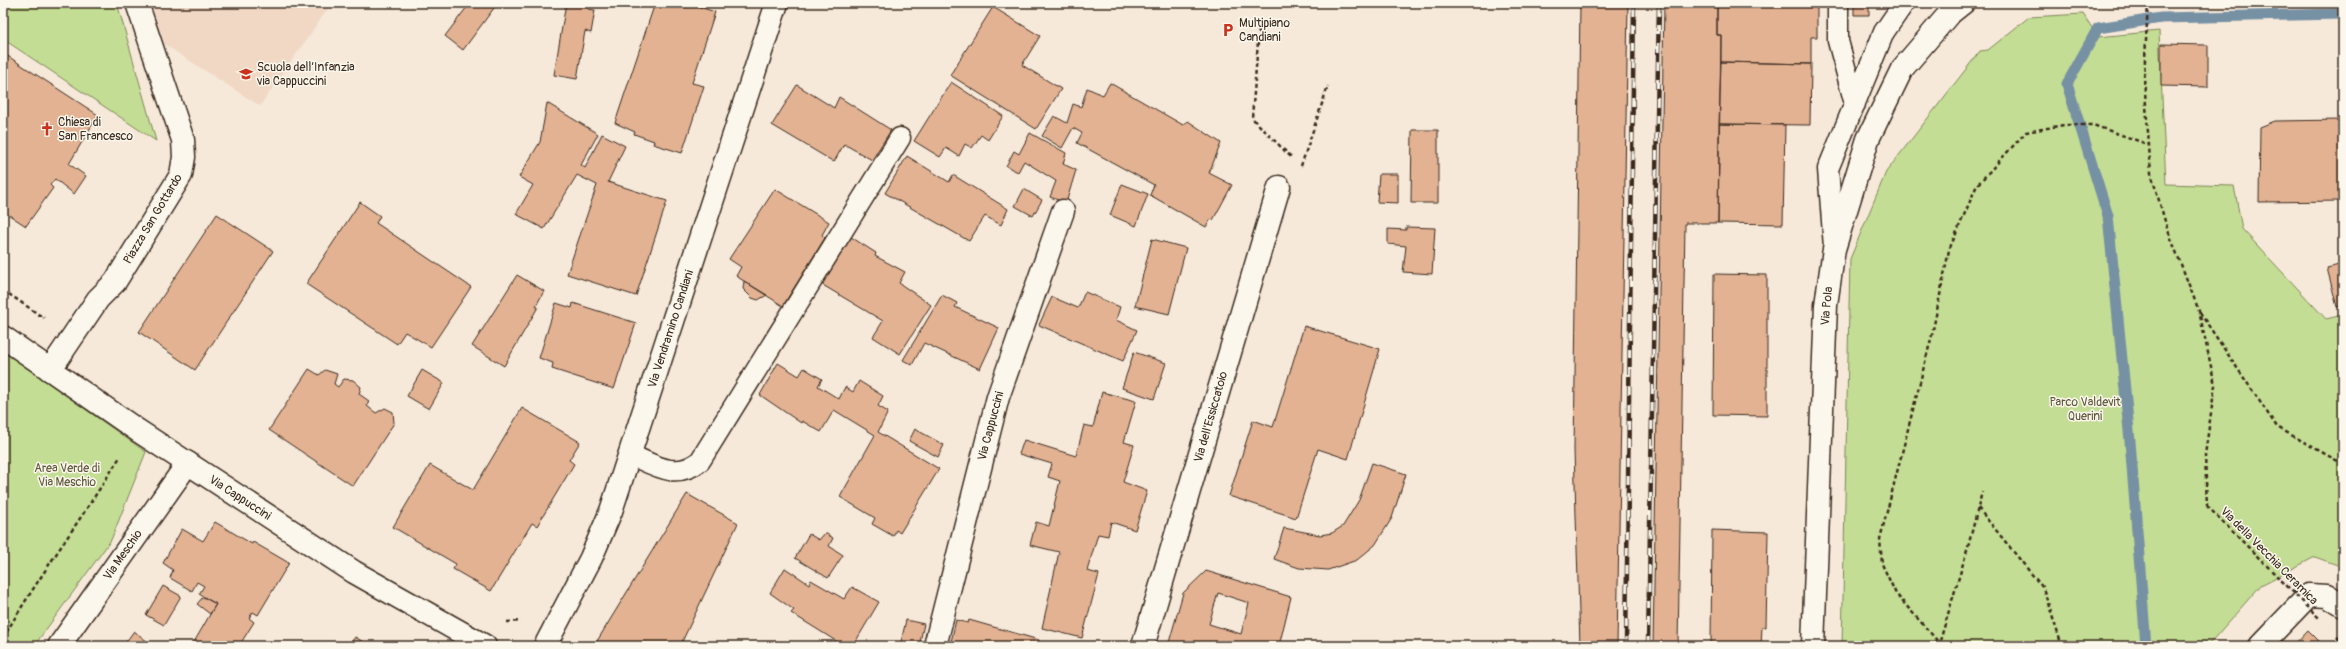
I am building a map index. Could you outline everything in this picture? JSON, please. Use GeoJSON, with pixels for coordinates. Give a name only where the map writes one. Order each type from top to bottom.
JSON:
{"type":"FeatureCollection","features":[{"type":"Feature","properties":{"kind":"street","name":"Piazza San Gottardo"},"geometry":{"type":"LineString","coordinates":[[50,370],[98,299],[115,282],[181,175],[184,157],[183,140],[136,3]]}},
{"type":"Feature","properties":{"kind":"street","name":"Via Vendramino Candiani"},"geometry":{"type":"LineString","coordinates":[[545,646],[591,558],[611,511],[631,455],[777,3]]}},
{"type":"Feature","properties":{"kind":"street","name":"Via Pola"},"geometry":{"type":"LineString","coordinates":[[1813,646],[1826,305],[1834,249],[1868,139],[1902,68],[1948,15],[1963,3]]}},
{"type":"Feature","properties":{"kind":"street","name":"Via dell'Essiccatoio"},"geometry":{"type":"LineString","coordinates":[[1143,646],[1278,187]]}},
{"type":"Feature","properties":{"kind":"street","name":"Via Cappuccini"},"geometry":{"type":"LineString","coordinates":[[935,646],[998,397],[1064,211]]}},
{"type":"Feature","properties":{"kind":"street","name":"Via Cappuccini"},"geometry":{"type":"LineString","coordinates":[[3,337],[188,464],[354,572],[484,646]]}},
{"type":"Feature","properties":{"kind":"street","name":"Via Meschio"},"geometry":{"type":"LineString","coordinates":[[59,646],[188,464]]}},
{"type":"Feature","properties":{"kind":"street"},"geometry":{"type":"LineString","coordinates":[[2260,646],[2309,595],[2327,596],[2343,606]]}},
{"type":"Feature","properties":{"kind":"lane"},"geometry":{"type":"LineString","coordinates":[[1838,3],[1838,41],[1854,104]]}},
{"type":"Feature","properties":{"kind":"lane"},"geometry":{"type":"LineString","coordinates":[[1884,32],[1888,3]]}},
{"type":"Feature","properties":{"kind":"lane"},"geometry":{"type":"LineString","coordinates":[[1834,249],[1828,169],[1884,32],[1904,3]]}},
{"type":"Feature","properties":{"kind":"lane"},"geometry":{"type":"LineString","coordinates":[[631,455],[676,471],[689,469],[700,461],[900,138]]}},
{"type":"Feature","properties":{"kind":"path"},"geometry":{"type":"LineString","coordinates":[[2148,3],[2144,78],[2151,173],[2167,228],[2198,311],[2277,427],[2343,464]]}},
{"type":"Feature","properties":{"kind":"path"},"geometry":{"type":"LineString","coordinates":[[1259,29],[1252,118],[1301,167],[1328,86]]}},
{"type":"Feature","properties":{"kind":"path"},"geometry":{"type":"LineString","coordinates":[[1942,646],[1896,594],[1882,564],[1880,539],[1932,335],[1949,250],[1977,185],[2026,132],[2064,126],[2093,125],[2150,145]]}},
{"type":"Feature","properties":{"kind":"path"},"geometry":{"type":"LineString","coordinates":[[3,290],[44,318]]}},
{"type":"Feature","properties":{"kind":"path","name":"Via della Vecchia Ceramica"},"geometry":{"type":"LineString","coordinates":[[2198,311],[2215,385],[2205,455],[2207,506],[2319,618]]}},
{"type":"Feature","properties":{"kind":"path"},"geometry":{"type":"LineString","coordinates":[[3,638],[23,604],[81,520],[123,452]]}},
{"type":"Feature","properties":{"kind":"path"},"geometry":{"type":"LineString","coordinates":[[1940,642],[1982,492]]}},
{"type":"Feature","properties":{"kind":"path"},"geometry":{"type":"LineString","coordinates":[[1978,508],[2044,588],[2060,640],[2060,646]]}},
{"type":"Feature","properties":{"kind":"path"},"geometry":{"type":"LineString","coordinates":[[503,621],[512,623],[524,619]]}},
{"type":"Feature","properties":{"kind":"shaded area","name":"Scuola dell’Infanzia via Cappuccini"},"geometry":{"type":"Polygon","coordinates":[[[151,3],[332,3],[260,106],[162,43],[151,3]]]}},
{"type":"Feature","properties":{"kind":"green space"},"geometry":{"type":"Polygon","coordinates":[[[3,3],[117,3],[156,141],[3,39],[3,3]]]}},
{"type":"Feature","properties":{"kind":"green space","name":"Parco Valdevit Querini"},"geometry":{"type":"Polygon","coordinates":[[[2083,14],[2098,37],[2159,31],[2166,184],[2234,186],[2242,229],[2326,319],[2343,315],[2343,567],[2315,557],[2261,585],[2210,643],[2210,646],[1842,646],[1850,259],[1886,172],[1980,51],[1988,50],[2029,17],[2083,14]]]}},
{"type":"Feature","properties":{"kind":"green space","name":"Area Verde di Via Meschio"},"geometry":{"type":"Polygon","coordinates":[[[3,351],[146,452],[111,540],[34,646],[3,646],[3,351]]]}},
{"type":"Feature","properties":{"kind":"building"},"geometry":{"type":"Polygon","coordinates":[[[470,3],[487,3],[494,8],[463,50],[445,36],[470,3]]]}},
{"type":"Feature","properties":{"kind":"building"},"geometry":{"type":"Polygon","coordinates":[[[566,3],[589,3],[588,9],[595,10],[591,33],[585,31],[577,79],[554,75],[566,3]]]}},
{"type":"Feature","properties":{"kind":"building"},"geometry":{"type":"Polygon","coordinates":[[[655,3],[688,3],[715,12],[692,83],[704,86],[682,153],[653,144],[654,141],[634,134],[635,132],[615,123],[655,3]]]}},
{"type":"Feature","properties":{"kind":"building"},"geometry":{"type":"Polygon","coordinates":[[[1580,3],[1628,3],[1617,646],[1580,646],[1574,450],[1580,3]]]}},
{"type":"Feature","properties":{"kind":"building"},"geometry":{"type":"Polygon","coordinates":[[[1664,3],[1717,3],[1717,35],[1721,35],[1718,223],[1685,223],[1678,646],[1653,646],[1664,3]]]}},
{"type":"Feature","properties":{"kind":"building"},"geometry":{"type":"Polygon","coordinates":[[[1717,3],[1817,3],[1817,37],[1811,37],[1811,64],[1721,62],[1721,35],[1717,35],[1717,3]]]}},
{"type":"Feature","properties":{"kind":"building"},"geometry":{"type":"Polygon","coordinates":[[[1854,3],[1869,3],[1869,15],[1854,15],[1854,3]]]}},
{"type":"Feature","properties":{"kind":"building"},"geometry":{"type":"Polygon","coordinates":[[[993,7],[1040,36],[1022,65],[1061,89],[1036,129],[950,75],[993,7]]]}},
{"type":"Feature","properties":{"kind":"building"},"geometry":{"type":"Polygon","coordinates":[[[2161,44],[2208,45],[2208,87],[2161,86],[2161,44]]]}},
{"type":"Feature","properties":{"kind":"building","name":"Chiesa di San Francesco"},"geometry":{"type":"Polygon","coordinates":[[[3,53],[98,115],[69,164],[86,176],[74,194],[55,179],[50,185],[53,188],[26,226],[3,211],[3,53]]]}},
{"type":"Feature","properties":{"kind":"building"},"geometry":{"type":"Polygon","coordinates":[[[1721,62],[1811,64],[1810,125],[1719,124],[1721,62]]]}},
{"type":"Feature","properties":{"kind":"building"},"geometry":{"type":"Polygon","coordinates":[[[951,82],[1003,116],[988,140],[981,135],[972,148],[965,144],[959,156],[946,148],[940,157],[914,141],[951,82]]]}},
{"type":"Feature","properties":{"kind":"building"},"geometry":{"type":"Polygon","coordinates":[[[1110,83],[1183,125],[1188,121],[1221,143],[1209,173],[1232,185],[1213,220],[1211,219],[1206,227],[1150,195],[1154,185],[1077,143],[1082,133],[1073,128],[1062,148],[1042,136],[1054,116],[1067,123],[1073,104],[1081,107],[1087,88],[1103,95],[1110,83]]]}},
{"type":"Feature","properties":{"kind":"building"},"geometry":{"type":"Polygon","coordinates":[[[797,85],[834,108],[839,97],[891,130],[872,160],[844,144],[834,162],[772,125],[797,85]]]}},
{"type":"Feature","properties":{"kind":"building"},"geometry":{"type":"Polygon","coordinates":[[[547,103],[598,134],[581,165],[585,168],[602,134],[625,146],[608,182],[667,201],[636,296],[567,274],[597,185],[577,175],[544,229],[516,214],[533,185],[519,177],[540,142],[547,103]]]}},
{"type":"Feature","properties":{"kind":"building"},"geometry":{"type":"Polygon","coordinates":[[[2343,120],[2343,201],[2259,202],[2260,127],[2275,121],[2343,120]]]}},
{"type":"Feature","properties":{"kind":"building"},"geometry":{"type":"Polygon","coordinates":[[[1719,124],[1785,125],[1783,224],[1718,223],[1719,124]]]}},
{"type":"Feature","properties":{"kind":"building"},"geometry":{"type":"Polygon","coordinates":[[[1412,130],[1438,130],[1438,203],[1411,203],[1412,130]]]}},
{"type":"Feature","properties":{"kind":"building"},"geometry":{"type":"Polygon","coordinates":[[[1030,133],[1066,153],[1063,164],[1076,170],[1066,203],[1050,197],[1056,181],[1024,161],[1018,172],[1006,166],[1014,151],[1019,154],[1030,133]]]}},
{"type":"Feature","properties":{"kind":"building"},"geometry":{"type":"Polygon","coordinates":[[[907,156],[949,182],[953,175],[1008,209],[1001,225],[985,216],[969,241],[885,193],[907,156]]]}},
{"type":"Feature","properties":{"kind":"building"},"geometry":{"type":"Polygon","coordinates":[[[1379,174],[1398,174],[1398,203],[1377,202],[1379,174]]]}},
{"type":"Feature","properties":{"kind":"building"},"geometry":{"type":"Polygon","coordinates":[[[1122,184],[1148,194],[1136,226],[1110,215],[1122,184]]]}},
{"type":"Feature","properties":{"kind":"building"},"geometry":{"type":"Polygon","coordinates":[[[775,189],[829,222],[822,235],[825,238],[783,306],[736,276],[741,267],[729,259],[775,189]]]}},
{"type":"Feature","properties":{"kind":"building"},"geometry":{"type":"Polygon","coordinates":[[[1024,189],[1042,200],[1033,216],[1015,206],[1024,189]]]}},
{"type":"Feature","properties":{"kind":"building"},"geometry":{"type":"Polygon","coordinates":[[[360,202],[380,216],[376,223],[471,287],[431,347],[405,332],[397,344],[306,284],[360,202]]]}},
{"type":"Feature","properties":{"kind":"building"},"geometry":{"type":"Polygon","coordinates":[[[217,214],[273,251],[195,370],[139,332],[217,214]]]}},
{"type":"Feature","properties":{"kind":"building"},"geometry":{"type":"Polygon","coordinates":[[[1406,227],[1435,228],[1432,274],[1403,272],[1406,246],[1388,244],[1388,229],[1406,230],[1406,227]]]}},
{"type":"Feature","properties":{"kind":"building"},"geometry":{"type":"Polygon","coordinates":[[[851,237],[876,253],[875,256],[905,272],[899,283],[931,305],[900,354],[873,337],[883,321],[821,284],[851,237]]]}},
{"type":"Feature","properties":{"kind":"building"},"geometry":{"type":"Polygon","coordinates":[[[1152,239],[1186,248],[1169,314],[1135,306],[1152,239]]]}},
{"type":"Feature","properties":{"kind":"building"},"geometry":{"type":"Polygon","coordinates":[[[2343,264],[2343,305],[2337,307],[2327,268],[2343,264]]]}},
{"type":"Feature","properties":{"kind":"building"},"geometry":{"type":"Polygon","coordinates":[[[1714,274],[1767,275],[1767,416],[1713,415],[1714,274]]]}},
{"type":"Feature","properties":{"kind":"building"},"geometry":{"type":"Polygon","coordinates":[[[517,275],[544,291],[536,306],[538,307],[504,366],[472,346],[517,275]]]}},
{"type":"Feature","properties":{"kind":"building"},"geometry":{"type":"Polygon","coordinates":[[[744,281],[767,295],[758,300],[752,298],[743,289],[744,281]]]}},
{"type":"Feature","properties":{"kind":"building"},"geometry":{"type":"Polygon","coordinates":[[[1085,292],[1120,307],[1116,320],[1137,330],[1123,361],[1039,325],[1052,297],[1078,308],[1085,292]]]}},
{"type":"Feature","properties":{"kind":"building"},"geometry":{"type":"Polygon","coordinates":[[[942,295],[957,303],[955,307],[999,328],[980,369],[924,343],[912,365],[903,360],[942,295]]]}},
{"type":"Feature","properties":{"kind":"building"},"geometry":{"type":"Polygon","coordinates":[[[556,303],[572,308],[573,303],[636,323],[614,389],[552,369],[553,363],[539,358],[556,303]]]}},
{"type":"Feature","properties":{"kind":"building"},"geometry":{"type":"Polygon","coordinates":[[[1304,326],[1380,349],[1348,459],[1318,449],[1296,518],[1229,496],[1253,420],[1273,427],[1304,326]]]}},
{"type":"Feature","properties":{"kind":"building"},"geometry":{"type":"Polygon","coordinates":[[[1134,352],[1166,363],[1154,399],[1122,388],[1134,352]]]}},
{"type":"Feature","properties":{"kind":"building"},"geometry":{"type":"Polygon","coordinates":[[[778,363],[799,376],[804,368],[822,379],[818,386],[839,399],[845,387],[853,392],[859,381],[883,396],[878,406],[888,412],[878,432],[939,469],[900,533],[896,530],[893,536],[872,524],[875,518],[840,497],[875,435],[834,410],[821,432],[802,421],[801,423],[760,395],[778,363]]]}},
{"type":"Feature","properties":{"kind":"building"},"geometry":{"type":"Polygon","coordinates":[[[309,369],[319,375],[325,370],[337,374],[334,384],[338,387],[344,379],[353,380],[361,387],[359,394],[369,401],[367,406],[376,413],[385,408],[393,412],[394,423],[353,486],[269,430],[309,369]]]}},
{"type":"Feature","properties":{"kind":"building"},"geometry":{"type":"Polygon","coordinates":[[[422,370],[444,383],[429,409],[407,396],[422,370]]]}},
{"type":"Feature","properties":{"kind":"building"},"geometry":{"type":"Polygon","coordinates":[[[1102,392],[1136,401],[1124,442],[1134,445],[1123,482],[1147,491],[1135,530],[1111,522],[1108,536],[1098,534],[1087,571],[1099,574],[1082,638],[1042,628],[1059,552],[1030,545],[1036,522],[1049,526],[1060,481],[1048,477],[1052,464],[1019,454],[1024,440],[1076,456],[1084,425],[1093,427],[1102,392]]]}},
{"type":"Feature","properties":{"kind":"building"},"geometry":{"type":"Polygon","coordinates":[[[522,408],[580,442],[569,460],[574,464],[537,526],[532,523],[491,591],[453,569],[456,564],[393,527],[430,465],[473,490],[522,408]]]}},
{"type":"Feature","properties":{"kind":"building"},"geometry":{"type":"Polygon","coordinates":[[[915,429],[944,445],[938,457],[909,441],[915,429]]]}},
{"type":"Feature","properties":{"kind":"building"},"geometry":{"type":"Polygon","coordinates":[[[1372,463],[1406,474],[1392,518],[1375,545],[1357,560],[1328,570],[1299,568],[1274,559],[1284,528],[1320,535],[1332,533],[1343,526],[1359,500],[1372,463]]]}},
{"type":"Feature","properties":{"kind":"building"},"geometry":{"type":"Polygon","coordinates":[[[687,494],[738,523],[680,646],[594,646],[687,494]]]}},
{"type":"Feature","properties":{"kind":"building"},"geometry":{"type":"Polygon","coordinates":[[[215,522],[252,544],[253,542],[289,563],[258,615],[253,612],[249,618],[254,622],[239,646],[193,644],[216,604],[199,594],[204,586],[197,582],[192,591],[170,578],[173,570],[163,563],[182,529],[203,541],[215,522]]]}},
{"type":"Feature","properties":{"kind":"building"},"geometry":{"type":"Polygon","coordinates":[[[1712,530],[1768,532],[1766,627],[1762,627],[1761,646],[1711,646],[1712,530]]]}},
{"type":"Feature","properties":{"kind":"building"},"geometry":{"type":"Polygon","coordinates":[[[825,533],[833,538],[829,546],[843,555],[828,578],[795,558],[809,534],[819,540],[825,533]]]}},
{"type":"Feature","properties":{"kind":"building"},"geometry":{"type":"Polygon","coordinates":[[[785,568],[809,584],[811,580],[844,599],[852,587],[879,602],[853,646],[844,646],[791,613],[794,610],[770,593],[785,568]]]}},
{"type":"Feature","properties":{"kind":"building"},"geometry":{"type":"Polygon","coordinates":[[[1206,571],[1291,597],[1279,646],[1168,646],[1183,593],[1206,571]],[[1218,593],[1209,624],[1241,634],[1249,603],[1218,593]]]}},
{"type":"Feature","properties":{"kind":"building"},"geometry":{"type":"Polygon","coordinates":[[[163,586],[181,596],[164,625],[146,615],[163,586]]]}},
{"type":"Feature","properties":{"kind":"building"},"geometry":{"type":"Polygon","coordinates":[[[203,597],[216,604],[210,614],[197,604],[203,597]]]}},
{"type":"Feature","properties":{"kind":"building"},"geometry":{"type":"Polygon","coordinates":[[[906,620],[924,624],[919,646],[901,642],[906,620]]]}},
{"type":"Feature","properties":{"kind":"building"},"geometry":{"type":"Polygon","coordinates":[[[956,620],[968,623],[969,620],[1039,640],[1038,646],[950,646],[956,620]]]}},
{"type":"Feature","properties":{"kind":"building"},"geometry":{"type":"Polygon","coordinates":[[[2308,630],[2324,646],[2293,646],[2308,630]]]}},
{"type":"Feature","properties":{"kind":"building"},"geometry":{"type":"Polygon","coordinates":[[[134,631],[153,646],[123,646],[134,631]]]}},
{"type":"Feature","properties":{"kind":"building"},"geometry":{"type":"Polygon","coordinates":[[[355,637],[370,646],[349,646],[355,637]]]}},
{"type":"Feature","properties":{"kind":"waterway"},"geometry":{"type":"LineString","coordinates":[[2146,646],[2130,441],[2108,216],[2067,84],[2098,28],[2161,18],[2343,14]]}},
{"type":"Feature","properties":{"kind":"railway"},"geometry":{"type":"LineString","coordinates":[[1626,646],[1634,3]]}},
{"type":"Feature","properties":{"kind":"railway"},"geometry":{"type":"LineString","coordinates":[[1648,646],[1659,3]]}},
{"type":"Feature","properties":{"kind":"place","name":"Multipiano Candiani"},"geometry":{"type":"Point","coordinates":[1228,30]}},
{"type":"Feature","properties":{"kind":"place","name":"Scuola dell’Infanzia via Cappuccini"},"geometry":{"type":"Point","coordinates":[246,74]}},
{"type":"Feature","properties":{"kind":"place","name":"Chiesa di San Francesco"},"geometry":{"type":"Point","coordinates":[47,129]}}]}
